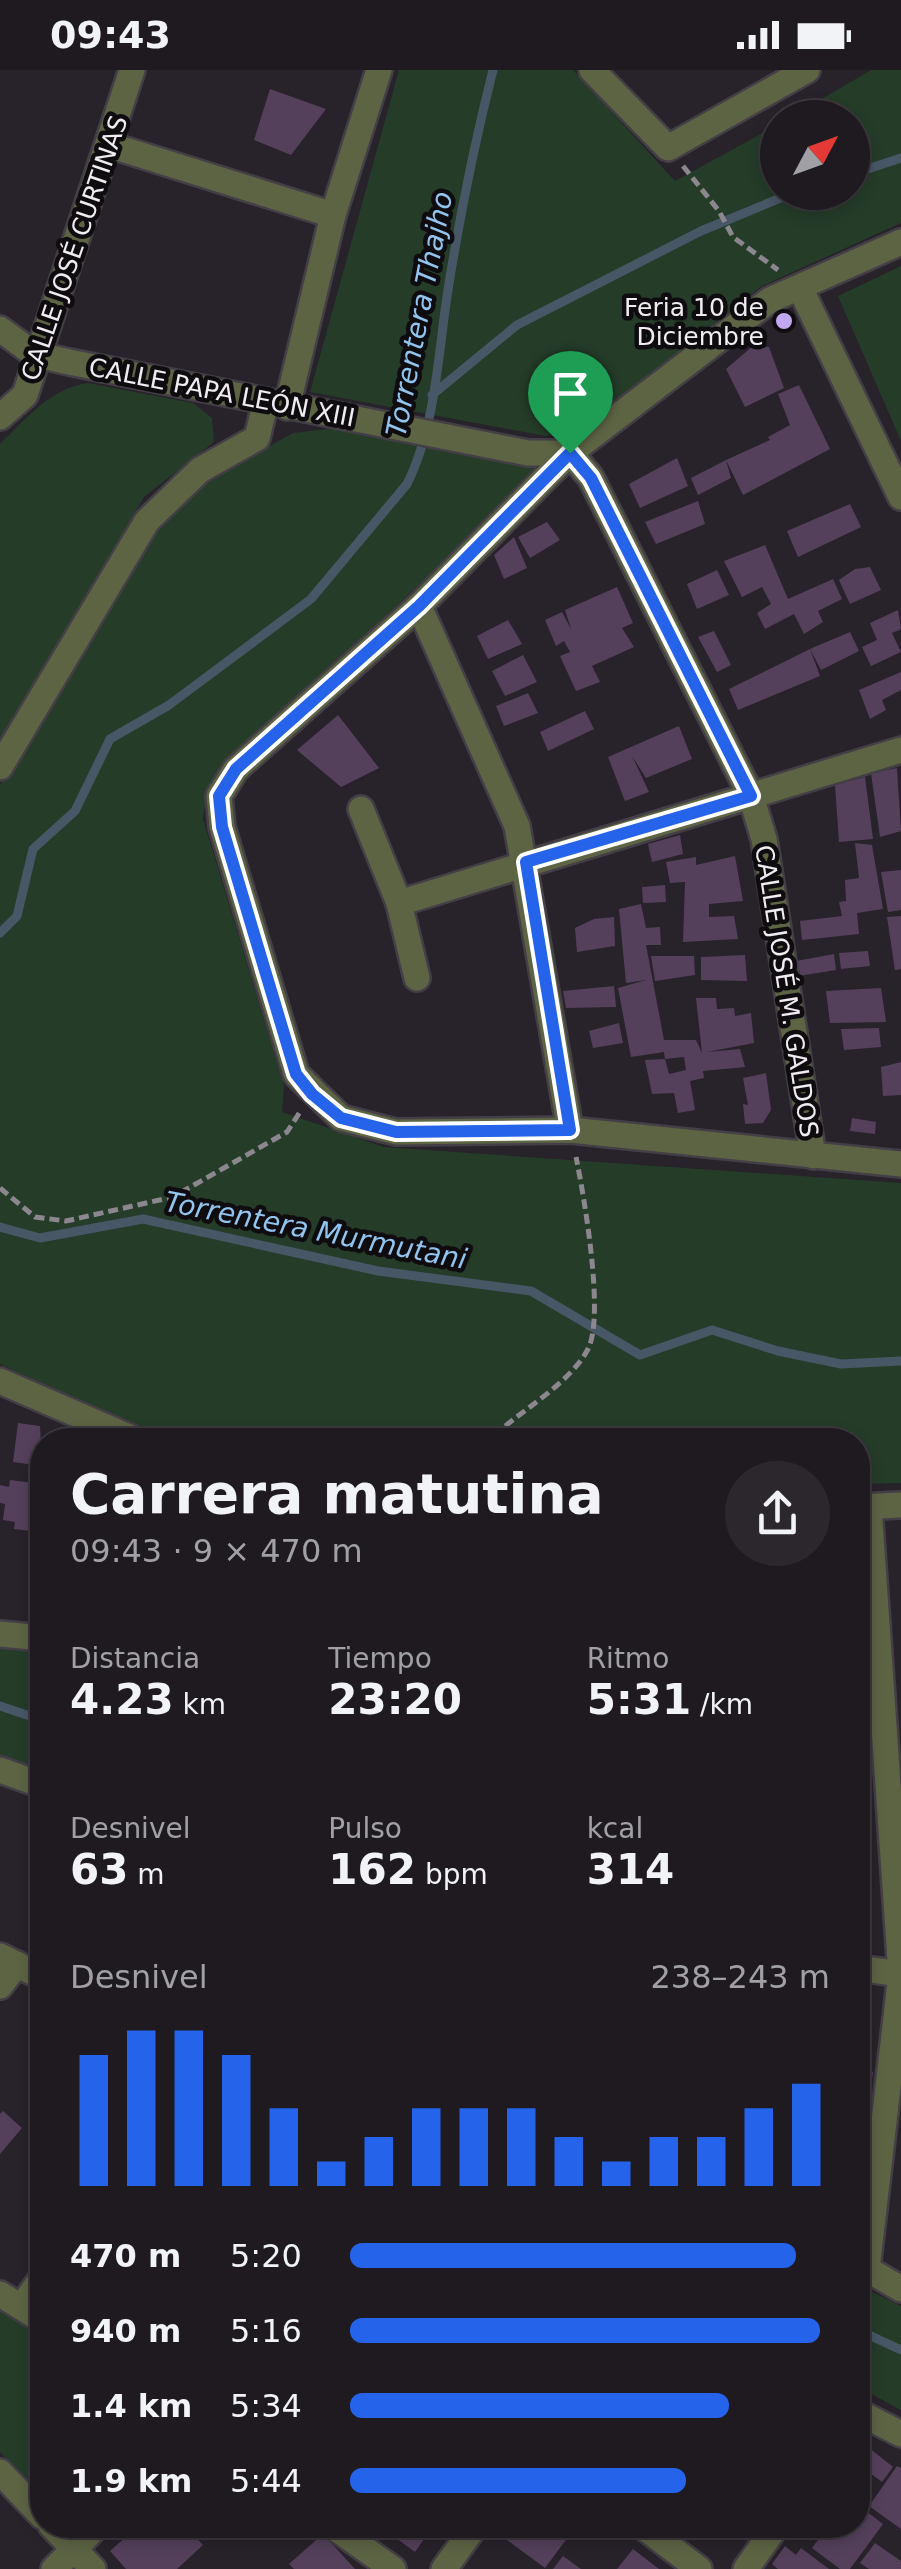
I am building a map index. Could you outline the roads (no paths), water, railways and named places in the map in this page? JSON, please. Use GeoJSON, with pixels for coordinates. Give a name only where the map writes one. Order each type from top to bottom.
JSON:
{"type":"FeatureCollection","features":[{"type":"Feature","properties":{"kind":"street"},"geometry":{"type":"LineString","coordinates":[[0,767],[146,521],[200,470],[257,438],[276,404],[379,70]]}},
{"type":"Feature","properties":{"kind":"street"},"geometry":{"type":"LineString","coordinates":[[592,70],[668,148],[806,70]]}},
{"type":"Feature","properties":{"kind":"street","name":"CALLE JOSÉ CURTINAS"},"geometry":{"type":"LineString","coordinates":[[0,417],[25,395],[34,354],[108,145],[123,76]]}},
{"type":"Feature","properties":{"kind":"street"},"geometry":{"type":"LineString","coordinates":[[108,145],[334,215]]}},
{"type":"Feature","properties":{"kind":"street"},"geometry":{"type":"LineString","coordinates":[[901,242],[770,300],[570,453],[419,606],[236,769],[219,796],[222,827],[296,1074],[312,1094],[341,1118],[396,1132],[570,1130],[901,1164]]}},
{"type":"Feature","properties":{"kind":"street"},"geometry":{"type":"LineString","coordinates":[[800,288],[901,497]]}},
{"type":"Feature","properties":{"kind":"street","name":"CALLE PAPA LEÓN XIII"},"geometry":{"type":"LineString","coordinates":[[0,329],[34,354],[528,453],[570,453]]}},
{"type":"Feature","properties":{"kind":"street","name":"CALLE JOSÉ M. GALDOS"},"geometry":{"type":"LineString","coordinates":[[570,453],[591,478],[751,796],[764,838],[813,1156]]}},
{"type":"Feature","properties":{"kind":"street"},"geometry":{"type":"LineString","coordinates":[[419,606],[517,826],[570,1130]]}},
{"type":"Feature","properties":{"kind":"street"},"geometry":{"type":"LineString","coordinates":[[399,903],[901,750]]}},
{"type":"Feature","properties":{"kind":"street"},"geometry":{"type":"LineString","coordinates":[[361,809],[399,903],[417,978]]}},
{"type":"Feature","properties":{"kind":"street"},"geometry":{"type":"LineString","coordinates":[[0,1381],[108,1428]]}},
{"type":"Feature","properties":{"kind":"street"},"geometry":{"type":"LineString","coordinates":[[870,1507],[901,1505]]}},
{"type":"Feature","properties":{"kind":"street"},"geometry":{"type":"LineString","coordinates":[[0,1634],[30,1637]]}},
{"type":"Feature","properties":{"kind":"street"},"geometry":{"type":"LineString","coordinates":[[870,1721],[901,1974],[870,2159]]}},
{"type":"Feature","properties":{"kind":"street"},"geometry":{"type":"LineString","coordinates":[[0,1770],[30,1780]]}},
{"type":"Feature","properties":{"kind":"street"},"geometry":{"type":"LineString","coordinates":[[0,1986],[8,1960]]}},
{"type":"Feature","properties":{"kind":"street"},"geometry":{"type":"LineString","coordinates":[[870,1970],[901,1974]]}},
{"type":"Feature","properties":{"kind":"street"},"geometry":{"type":"LineString","coordinates":[[870,2271],[901,2288]]}},
{"type":"Feature","properties":{"kind":"street"},"geometry":{"type":"LineString","coordinates":[[870,2419],[901,2434]]}},
{"type":"Feature","properties":{"kind":"street"},"geometry":{"type":"LineString","coordinates":[[0,2472],[30,2503]]}},
{"type":"Feature","properties":{"kind":"street"},"geometry":{"type":"LineString","coordinates":[[63,2538],[93,2569]]}},
{"type":"Feature","properties":{"kind":"street"},"geometry":{"type":"LineString","coordinates":[[54,2569],[86,2538]]}},
{"type":"Feature","properties":{"kind":"street"},"geometry":{"type":"LineString","coordinates":[[349,2538],[392,2569]]}},
{"type":"Feature","properties":{"kind":"street"},"geometry":{"type":"LineString","coordinates":[[444,2569],[467,2538]]}},
{"type":"Feature","properties":{"kind":"street"},"geometry":{"type":"LineString","coordinates":[[658,2538],[700,2569]]}},
{"type":"Feature","properties":{"kind":"street"},"geometry":{"type":"LineString","coordinates":[[746,2569],[768,2538]]}},
{"type":"Feature","properties":{"kind":"waterway","name":"Torrentera Thajho"},"geometry":{"type":"LineString","coordinates":[[0,933],[17,916],[33,849],[75,811],[110,739],[169,705],[311,599],[407,484],[430,416],[457,239],[493,70]]}},
{"type":"Feature","properties":{"kind":"waterway"},"geometry":{"type":"LineString","coordinates":[[870,168],[901,158]]}},
{"type":"Feature","properties":{"kind":"waterway"},"geometry":{"type":"LineString","coordinates":[[432,395],[517,325],[701,231],[760,207]]}},
{"type":"Feature","properties":{"kind":"waterway","name":"Torrentera Murmutani"},"geometry":{"type":"LineString","coordinates":[[0,1227],[40,1238],[143,1219],[378,1271],[531,1291],[640,1355],[712,1330],[778,1351],[841,1364],[901,1361]]}},
{"type":"Feature","properties":{"kind":"waterway"},"geometry":{"type":"LineString","coordinates":[[0,1706],[30,1716]]}},
{"type":"Feature","properties":{"kind":"waterway"},"geometry":{"type":"LineString","coordinates":[[870,2336],[901,2350]]}},
{"type":"Feature","properties":{"kind":"place","name":"Feria 10 de Diciembre"},"geometry":{"type":"Point","coordinates":[784,321]}}]}
